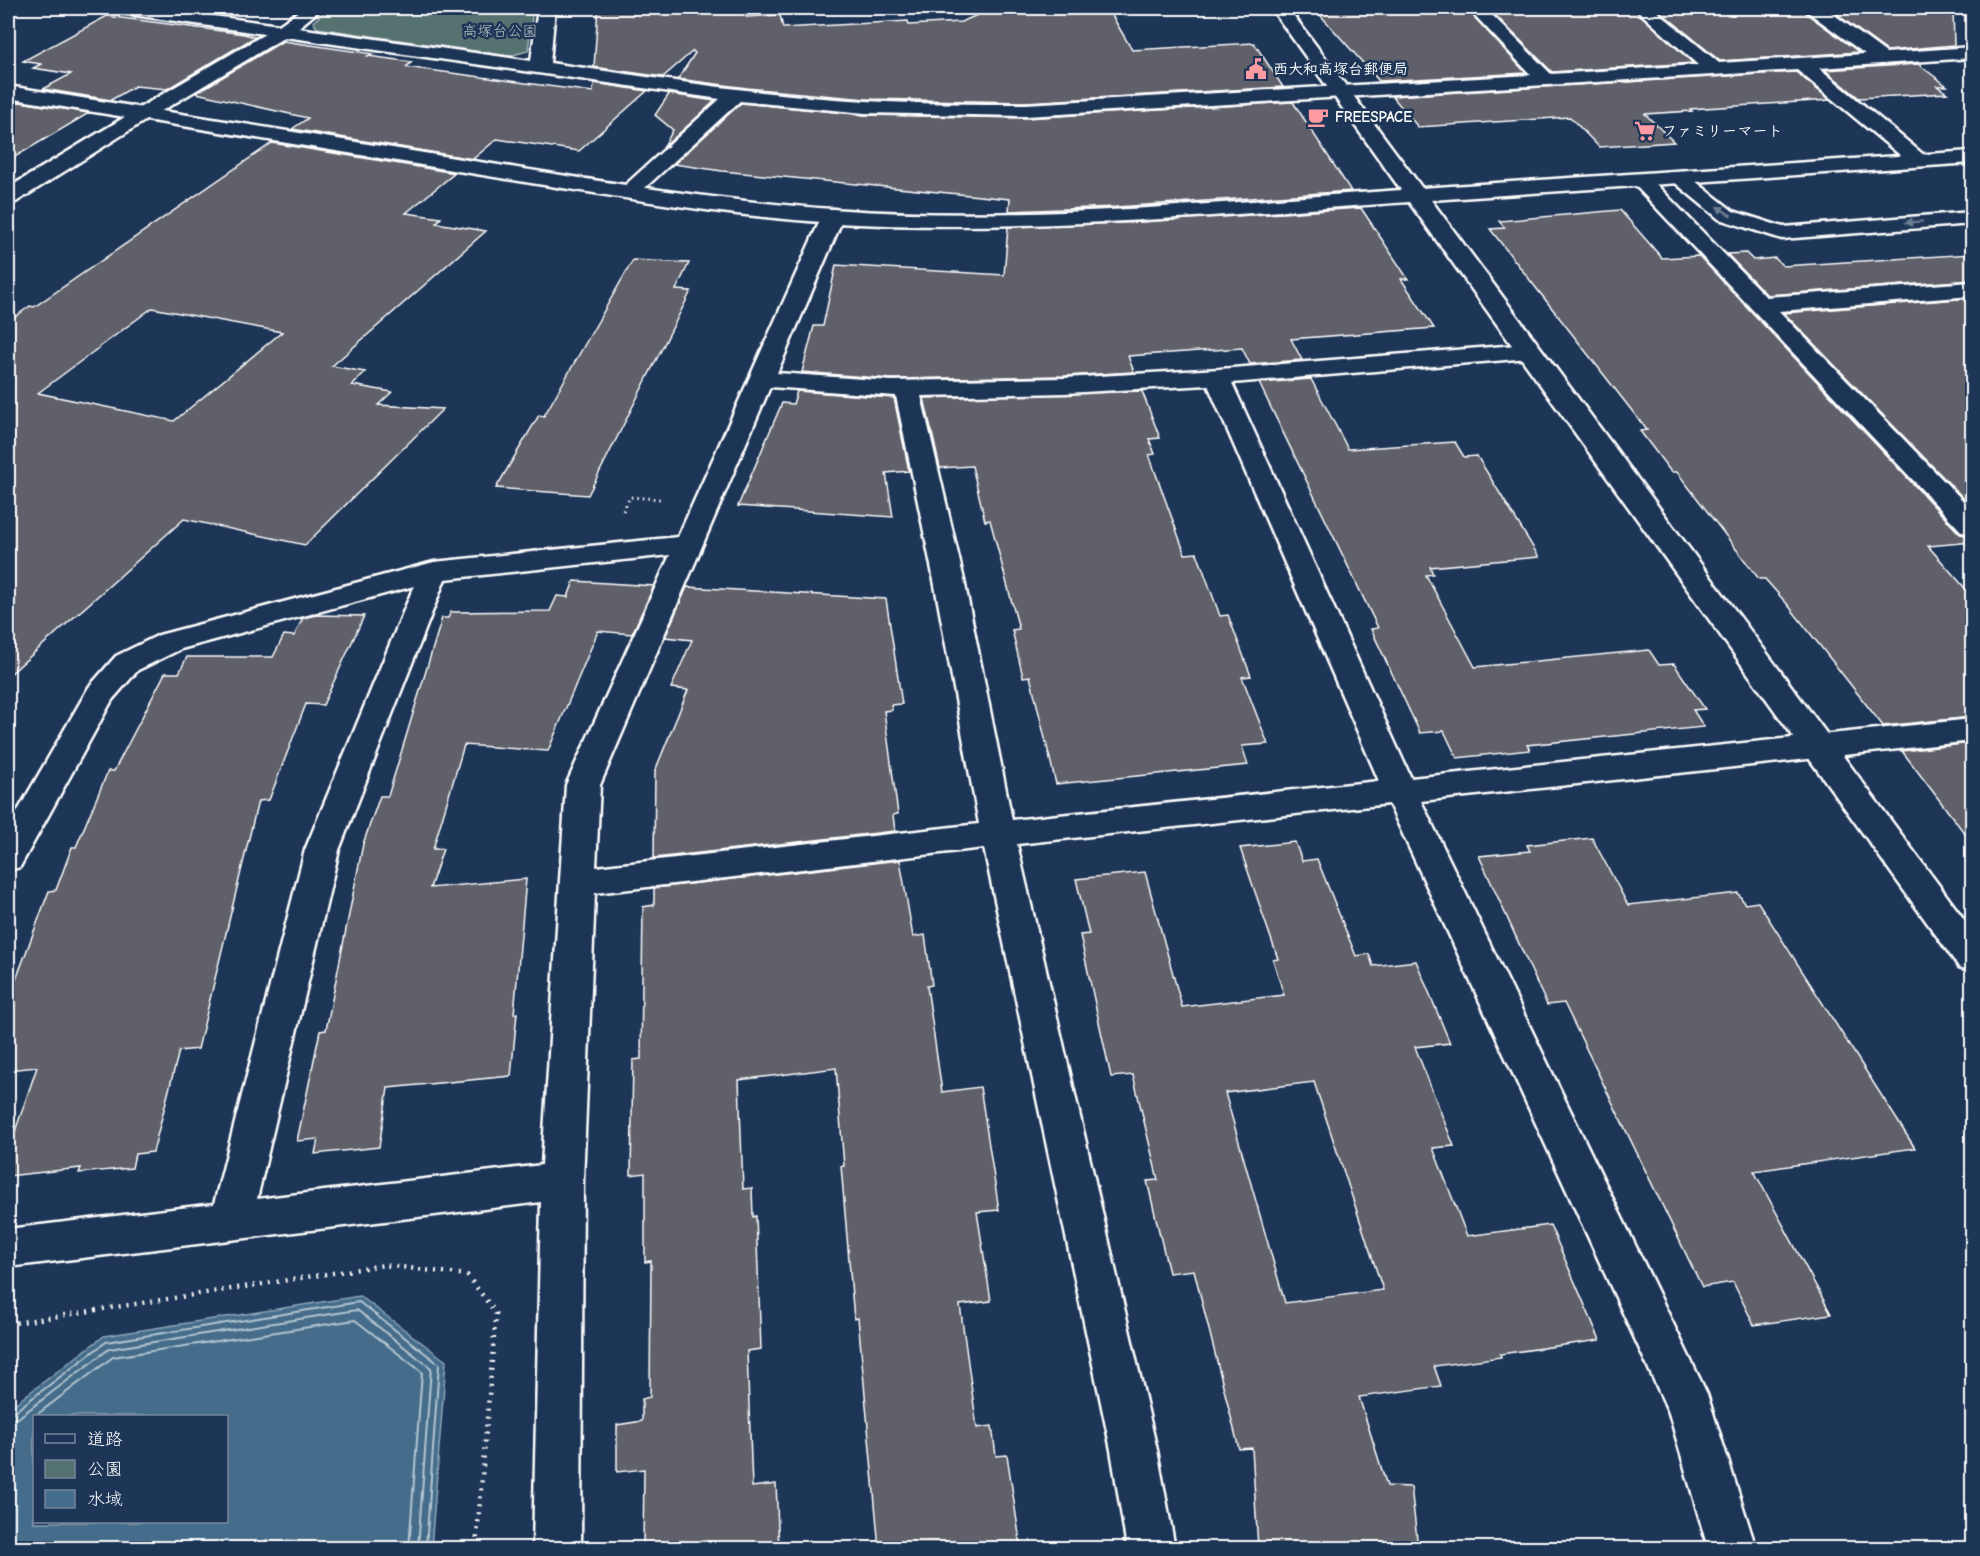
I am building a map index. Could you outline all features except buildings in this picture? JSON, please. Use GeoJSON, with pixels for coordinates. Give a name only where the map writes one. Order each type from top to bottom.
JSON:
{"type":"FeatureCollection","features":[{"type":"Feature","properties":{"kind":"street"},"geometry":{"type":"LineString","coordinates":[[120,8],[735,95],[865,107],[1015,110],[1341,93],[1972,53]]}},
{"type":"Feature","properties":{"kind":"street"},"geometry":{"type":"LineString","coordinates":[[8,197],[284,30],[314,8]]}},
{"type":"Feature","properties":{"kind":"street"},"geometry":{"type":"LineString","coordinates":[[540,66],[547,8]]}},
{"type":"Feature","properties":{"kind":"street"},"geometry":{"type":"LineString","coordinates":[[1279,8],[1972,957]]}},
{"type":"Feature","properties":{"kind":"street"},"geometry":{"type":"LineString","coordinates":[[1476,8],[1546,80]]}},
{"type":"Feature","properties":{"kind":"street"},"geometry":{"type":"LineString","coordinates":[[1643,8],[1714,69]]}},
{"type":"Feature","properties":{"kind":"street"},"geometry":{"type":"LineString","coordinates":[[1814,8],[1882,59]]}},
{"type":"Feature","properties":{"kind":"street"},"geometry":{"type":"LineString","coordinates":[[1802,64],[1918,160]]}},
{"type":"Feature","properties":{"kind":"street"},"geometry":{"type":"LineString","coordinates":[[8,92],[629,192],[747,208],[833,216],[954,220],[1038,219],[1972,157]]}},
{"type":"Feature","properties":{"kind":"street"},"geometry":{"type":"LineString","coordinates":[[629,192],[735,95]]}},
{"type":"Feature","properties":{"kind":"street"},"geometry":{"type":"LineString","coordinates":[[1641,180],[1972,526]]}},
{"type":"Feature","properties":{"kind":"street"},"geometry":{"type":"LineString","coordinates":[[557,1548],[562,1181],[583,785],[833,216]]}},
{"type":"Feature","properties":{"kind":"street"},"geometry":{"type":"LineString","coordinates":[[1759,305],[1972,290]]}},
{"type":"Feature","properties":{"kind":"street"},"geometry":{"type":"LineString","coordinates":[[760,379],[907,389],[1091,385],[1529,351]]}},
{"type":"Feature","properties":{"kind":"street"},"geometry":{"type":"LineString","coordinates":[[1217,377],[1400,791],[1691,1410],[1732,1548]]}},
{"type":"Feature","properties":{"kind":"street"},"geometry":{"type":"LineString","coordinates":[[907,389],[949,580],[998,834],[1134,1450],[1151,1548]]}},
{"type":"Feature","properties":{"kind":"street"},"geometry":{"type":"LineString","coordinates":[[8,858],[100,694],[127,663],[170,642],[434,571],[688,545]]}},
{"type":"Feature","properties":{"kind":"street"},"geometry":{"type":"LineString","coordinates":[[231,1221],[322,850],[434,571]]}},
{"type":"Feature","properties":{"kind":"street"},"geometry":{"type":"LineString","coordinates":[[578,882],[998,834],[1972,730]]}},
{"type":"Feature","properties":{"kind":"street"},"geometry":{"type":"LineString","coordinates":[[8,1248],[562,1181]]}},
{"type":"Feature","properties":{"kind":"lane"},"geometry":{"type":"LineString","coordinates":[[1679,177],[1726,214],[1782,233],[1972,218]]}},
{"type":"Feature","properties":{"kind":"path"},"geometry":{"type":"LineString","coordinates":[[622,514],[630,496],[664,499]]}},
{"type":"Feature","properties":{"kind":"path"},"geometry":{"type":"LineString","coordinates":[[8,1324],[384,1265],[467,1275],[496,1313],[476,1548]]}},
{"type":"Feature","properties":{"kind":"green space","name":"高塚台公園"},"geometry":{"type":"Polygon","coordinates":[[[329,8],[533,8],[528,51],[509,56],[317,28],[313,22],[329,8]]]}},
{"type":"Feature","properties":{"kind":"water"},"geometry":{"type":"Polygon","coordinates":[[[360,1296],[446,1361],[431,1548],[8,1548],[8,1409],[104,1336],[360,1296]]]}},
{"type":"Feature","properties":{"kind":"place","name":"西大和高塚台郵便局"},"geometry":{"type":"Point","coordinates":[1256,69]}},
{"type":"Feature","properties":{"kind":"place","name":"FREESPACE"},"geometry":{"type":"Point","coordinates":[1318,117]}},
{"type":"Feature","properties":{"kind":"place","name":"ファミリーマート"},"geometry":{"type":"Point","coordinates":[1645,131]}}]}
